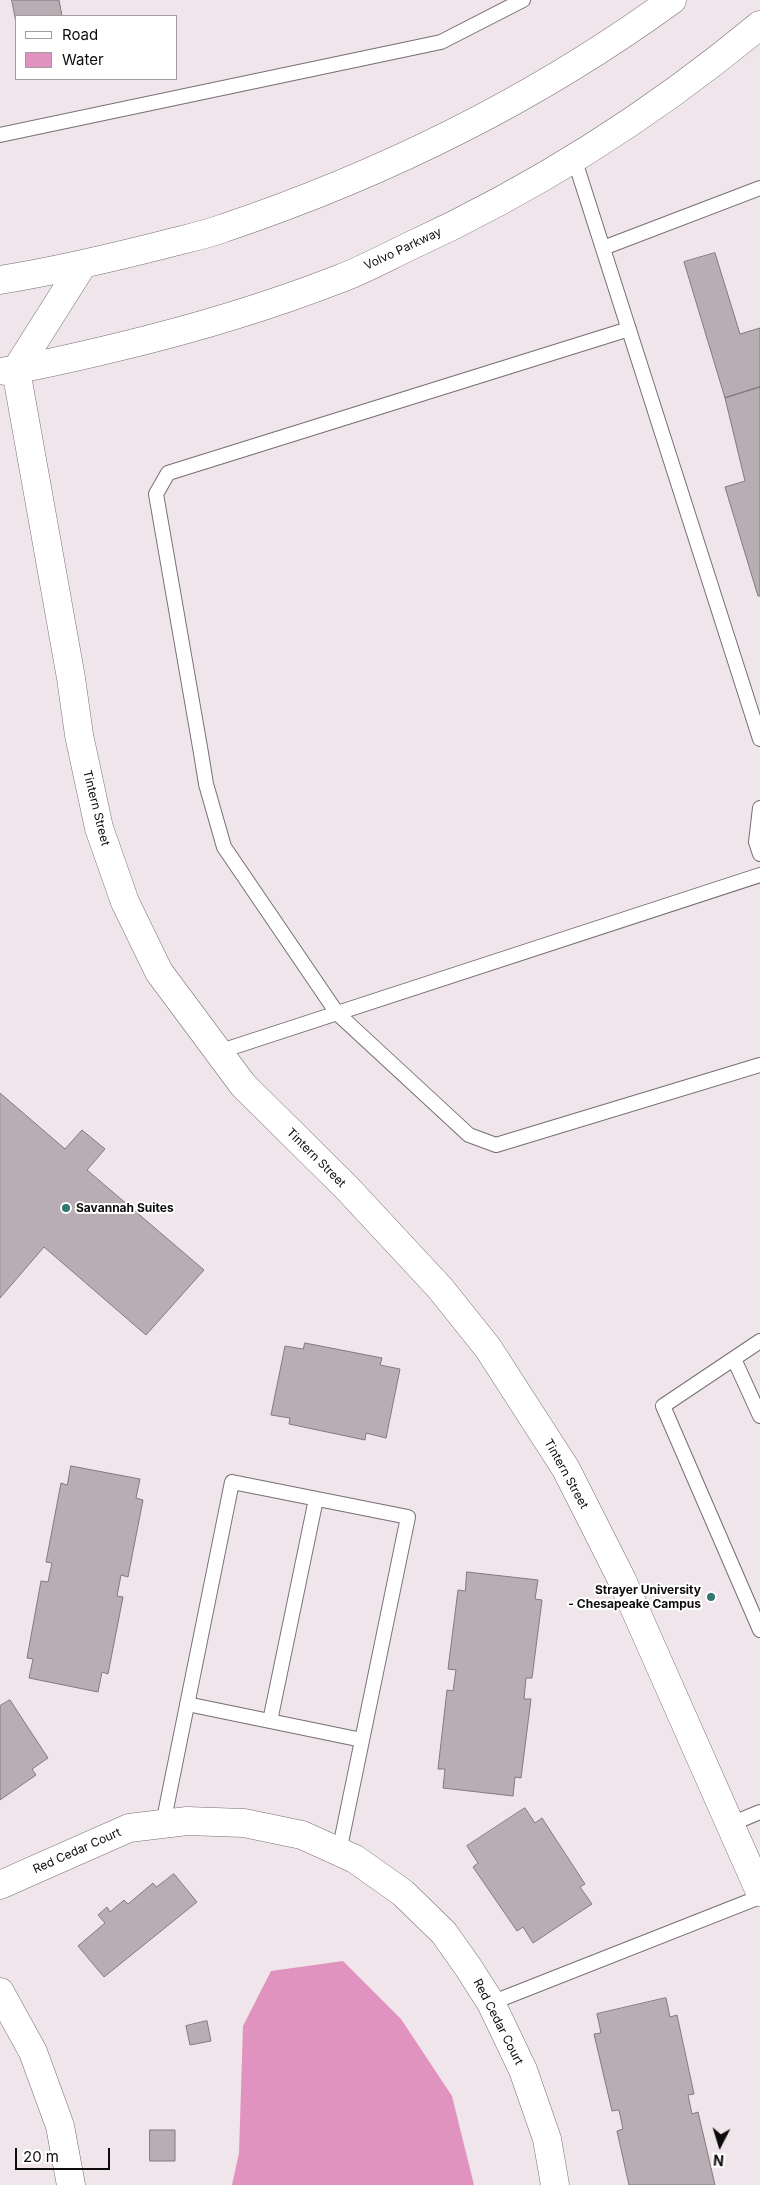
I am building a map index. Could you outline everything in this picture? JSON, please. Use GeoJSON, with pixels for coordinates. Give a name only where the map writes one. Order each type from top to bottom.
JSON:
{"type":"FeatureCollection","features":[{"type":"Feature","properties":{"kind":"street"},"geometry":{"type":"LineString","coordinates":[[0,280],[83,264],[222,229],[332,189],[438,142],[541,86],[638,25],[672,0]]}},
{"type":"Feature","properties":{"kind":"street","name":"Volvo Parkway"},"geometry":{"type":"LineString","coordinates":[[8,371],[165,336],[233,316],[341,278],[504,200],[592,148],[718,59],[760,25]]}},
{"type":"Feature","properties":{"kind":"street"},"geometry":{"type":"LineString","coordinates":[[8,371],[83,264]]}},
{"type":"Feature","properties":{"kind":"street","name":"Tintern Street"},"geometry":{"type":"LineString","coordinates":[[8,371],[71,678],[79,734],[99,828],[125,902],[160,972],[243,1085],[347,1188],[440,1288],[488,1348],[566,1469],[622,1580],[760,1892]]}},
{"type":"Feature","properties":{"kind":"street","name":"Red Cedar Court"},"geometry":{"type":"LineString","coordinates":[[0,1885],[130,1828],[187,1821],[244,1823],[302,1835],[355,1859],[403,1892],[444,1934],[491,2003],[523,2070],[547,2139],[555,2185]]}},
{"type":"Feature","properties":{"kind":"street"},"geometry":{"type":"LineString","coordinates":[[0,1992],[33,2052],[60,2126],[71,2185]]}},
{"type":"Feature","properties":{"kind":"lane"},"geometry":{"type":"LineString","coordinates":[[0,135],[440,42],[523,0]]}},
{"type":"Feature","properties":{"kind":"lane"},"geometry":{"type":"LineString","coordinates":[[574,158],[760,740]]}},
{"type":"Feature","properties":{"kind":"lane"},"geometry":{"type":"LineString","coordinates":[[603,248],[760,188]]}},
{"type":"Feature","properties":{"kind":"lane"},"geometry":{"type":"LineString","coordinates":[[629,329],[168,473],[156,494],[206,784],[224,847],[337,1013],[469,1135],[496,1145],[760,1065]]}},
{"type":"Feature","properties":{"kind":"lane"},"geometry":{"type":"LineString","coordinates":[[760,808],[756,842],[760,854]]}},
{"type":"Feature","properties":{"kind":"lane"},"geometry":{"type":"LineString","coordinates":[[218,1052],[760,875]]}},
{"type":"Feature","properties":{"kind":"lane"},"geometry":{"type":"LineString","coordinates":[[760,1341],[663,1406],[760,1630]]}},
{"type":"Feature","properties":{"kind":"lane"},"geometry":{"type":"LineString","coordinates":[[734,1359],[760,1416]]}},
{"type":"Feature","properties":{"kind":"lane"},"geometry":{"type":"LineString","coordinates":[[163,1824],[232,1482],[408,1517],[339,1852]]}},
{"type":"Feature","properties":{"kind":"lane"},"geometry":{"type":"LineString","coordinates":[[270,1721],[316,1499]]}},
{"type":"Feature","properties":{"kind":"lane"},"geometry":{"type":"LineString","coordinates":[[187,1704],[362,1740]]}},
{"type":"Feature","properties":{"kind":"lane"},"geometry":{"type":"LineString","coordinates":[[731,1824],[760,1812]]}},
{"type":"Feature","properties":{"kind":"lane"},"geometry":{"type":"LineString","coordinates":[[491,2003],[760,1897]]}},
{"type":"Feature","properties":{"kind":"water"},"geometry":{"type":"Polygon","coordinates":[[[343,1961],[401,2019],[452,2096],[474,2185],[232,2185],[239,2153],[243,2026],[271,1971],[343,1961]]]}},
{"type":"Feature","properties":{"kind":"building"},"geometry":{"type":"Polygon","coordinates":[[[12,0],[59,0],[62,15],[15,16],[12,0]]]}},
{"type":"Feature","properties":{"kind":"building"},"geometry":{"type":"Polygon","coordinates":[[[715,253],[740,334],[760,328],[760,387],[725,398],[684,262],[715,253]]]}},
{"type":"Feature","properties":{"kind":"building"},"geometry":{"type":"Polygon","coordinates":[[[760,387],[760,596],[758,596],[725,487],[745,481],[725,398],[760,387]]]}},
{"type":"Feature","properties":{"kind":"building","name":"Savannah Suites"},"geometry":{"type":"Polygon","coordinates":[[[0,1093],[65,1149],[82,1130],[105,1149],[87,1170],[204,1270],[146,1335],[44,1247],[0,1298],[0,1093]]]}},
{"type":"Feature","properties":{"kind":"building"},"geometry":{"type":"Polygon","coordinates":[[[305,1343],[382,1358],[380,1365],[400,1369],[386,1438],[366,1433],[365,1440],[289,1424],[290,1418],[271,1415],[285,1346],[303,1349],[305,1343]]]}},
{"type":"Feature","properties":{"kind":"building"},"geometry":{"type":"Polygon","coordinates":[[[71,1466],[140,1479],[136,1498],[143,1500],[128,1577],[121,1575],[117,1596],[123,1597],[108,1674],[102,1672],[98,1692],[29,1678],[33,1659],[27,1658],[41,1581],[48,1582],[52,1563],[46,1562],[61,1483],[67,1485],[71,1466]]]}},
{"type":"Feature","properties":{"kind":"building"},"geometry":{"type":"Polygon","coordinates":[[[467,1572],[538,1580],[535,1599],[542,1600],[532,1678],[526,1678],[524,1699],[531,1699],[521,1778],[515,1777],[513,1796],[443,1788],[445,1769],[438,1769],[447,1690],[453,1691],[456,1670],[448,1669],[458,1590],[465,1591],[467,1572]]]}},
{"type":"Feature","properties":{"kind":"building"},"geometry":{"type":"Polygon","coordinates":[[[10,1700],[48,1758],[32,1769],[36,1775],[0,1800],[0,1706],[10,1700]]]}},
{"type":"Feature","properties":{"kind":"building"},"geometry":{"type":"Polygon","coordinates":[[[525,1808],[535,1823],[542,1818],[585,1884],[580,1887],[592,1904],[533,1943],[523,1927],[517,1931],[473,1867],[478,1863],[467,1846],[525,1808]]]}},
{"type":"Feature","properties":{"kind":"building"},"geometry":{"type":"Polygon","coordinates":[[[174,1874],[197,1902],[104,1977],[78,1946],[105,1923],[98,1915],[107,1907],[110,1912],[124,1900],[128,1904],[153,1883],[156,1887],[174,1874]]]}},
{"type":"Feature","properties":{"kind":"building"},"geometry":{"type":"Polygon","coordinates":[[[666,1998],[670,2017],[677,2015],[694,2094],[688,2095],[692,2114],[698,2112],[715,2185],[629,2185],[617,2131],[623,2129],[619,2110],[612,2111],[594,2034],[601,2033],[597,2014],[666,1998]]]}},
{"type":"Feature","properties":{"kind":"building"},"geometry":{"type":"Polygon","coordinates":[[[207,2021],[211,2041],[190,2045],[186,2026],[207,2021]]]}},
{"type":"Feature","properties":{"kind":"building"},"geometry":{"type":"Polygon","coordinates":[[[150,2130],[175,2130],[175,2161],[150,2161],[150,2130]]]}},
{"type":"Feature","properties":{"kind":"place","name":"Savannah Suites"},"geometry":{"type":"Point","coordinates":[66,1208]}},
{"type":"Feature","properties":{"kind":"place","name":"Strayer University - Chesapeake Campus"},"geometry":{"type":"Point","coordinates":[711,1597]}}]}
